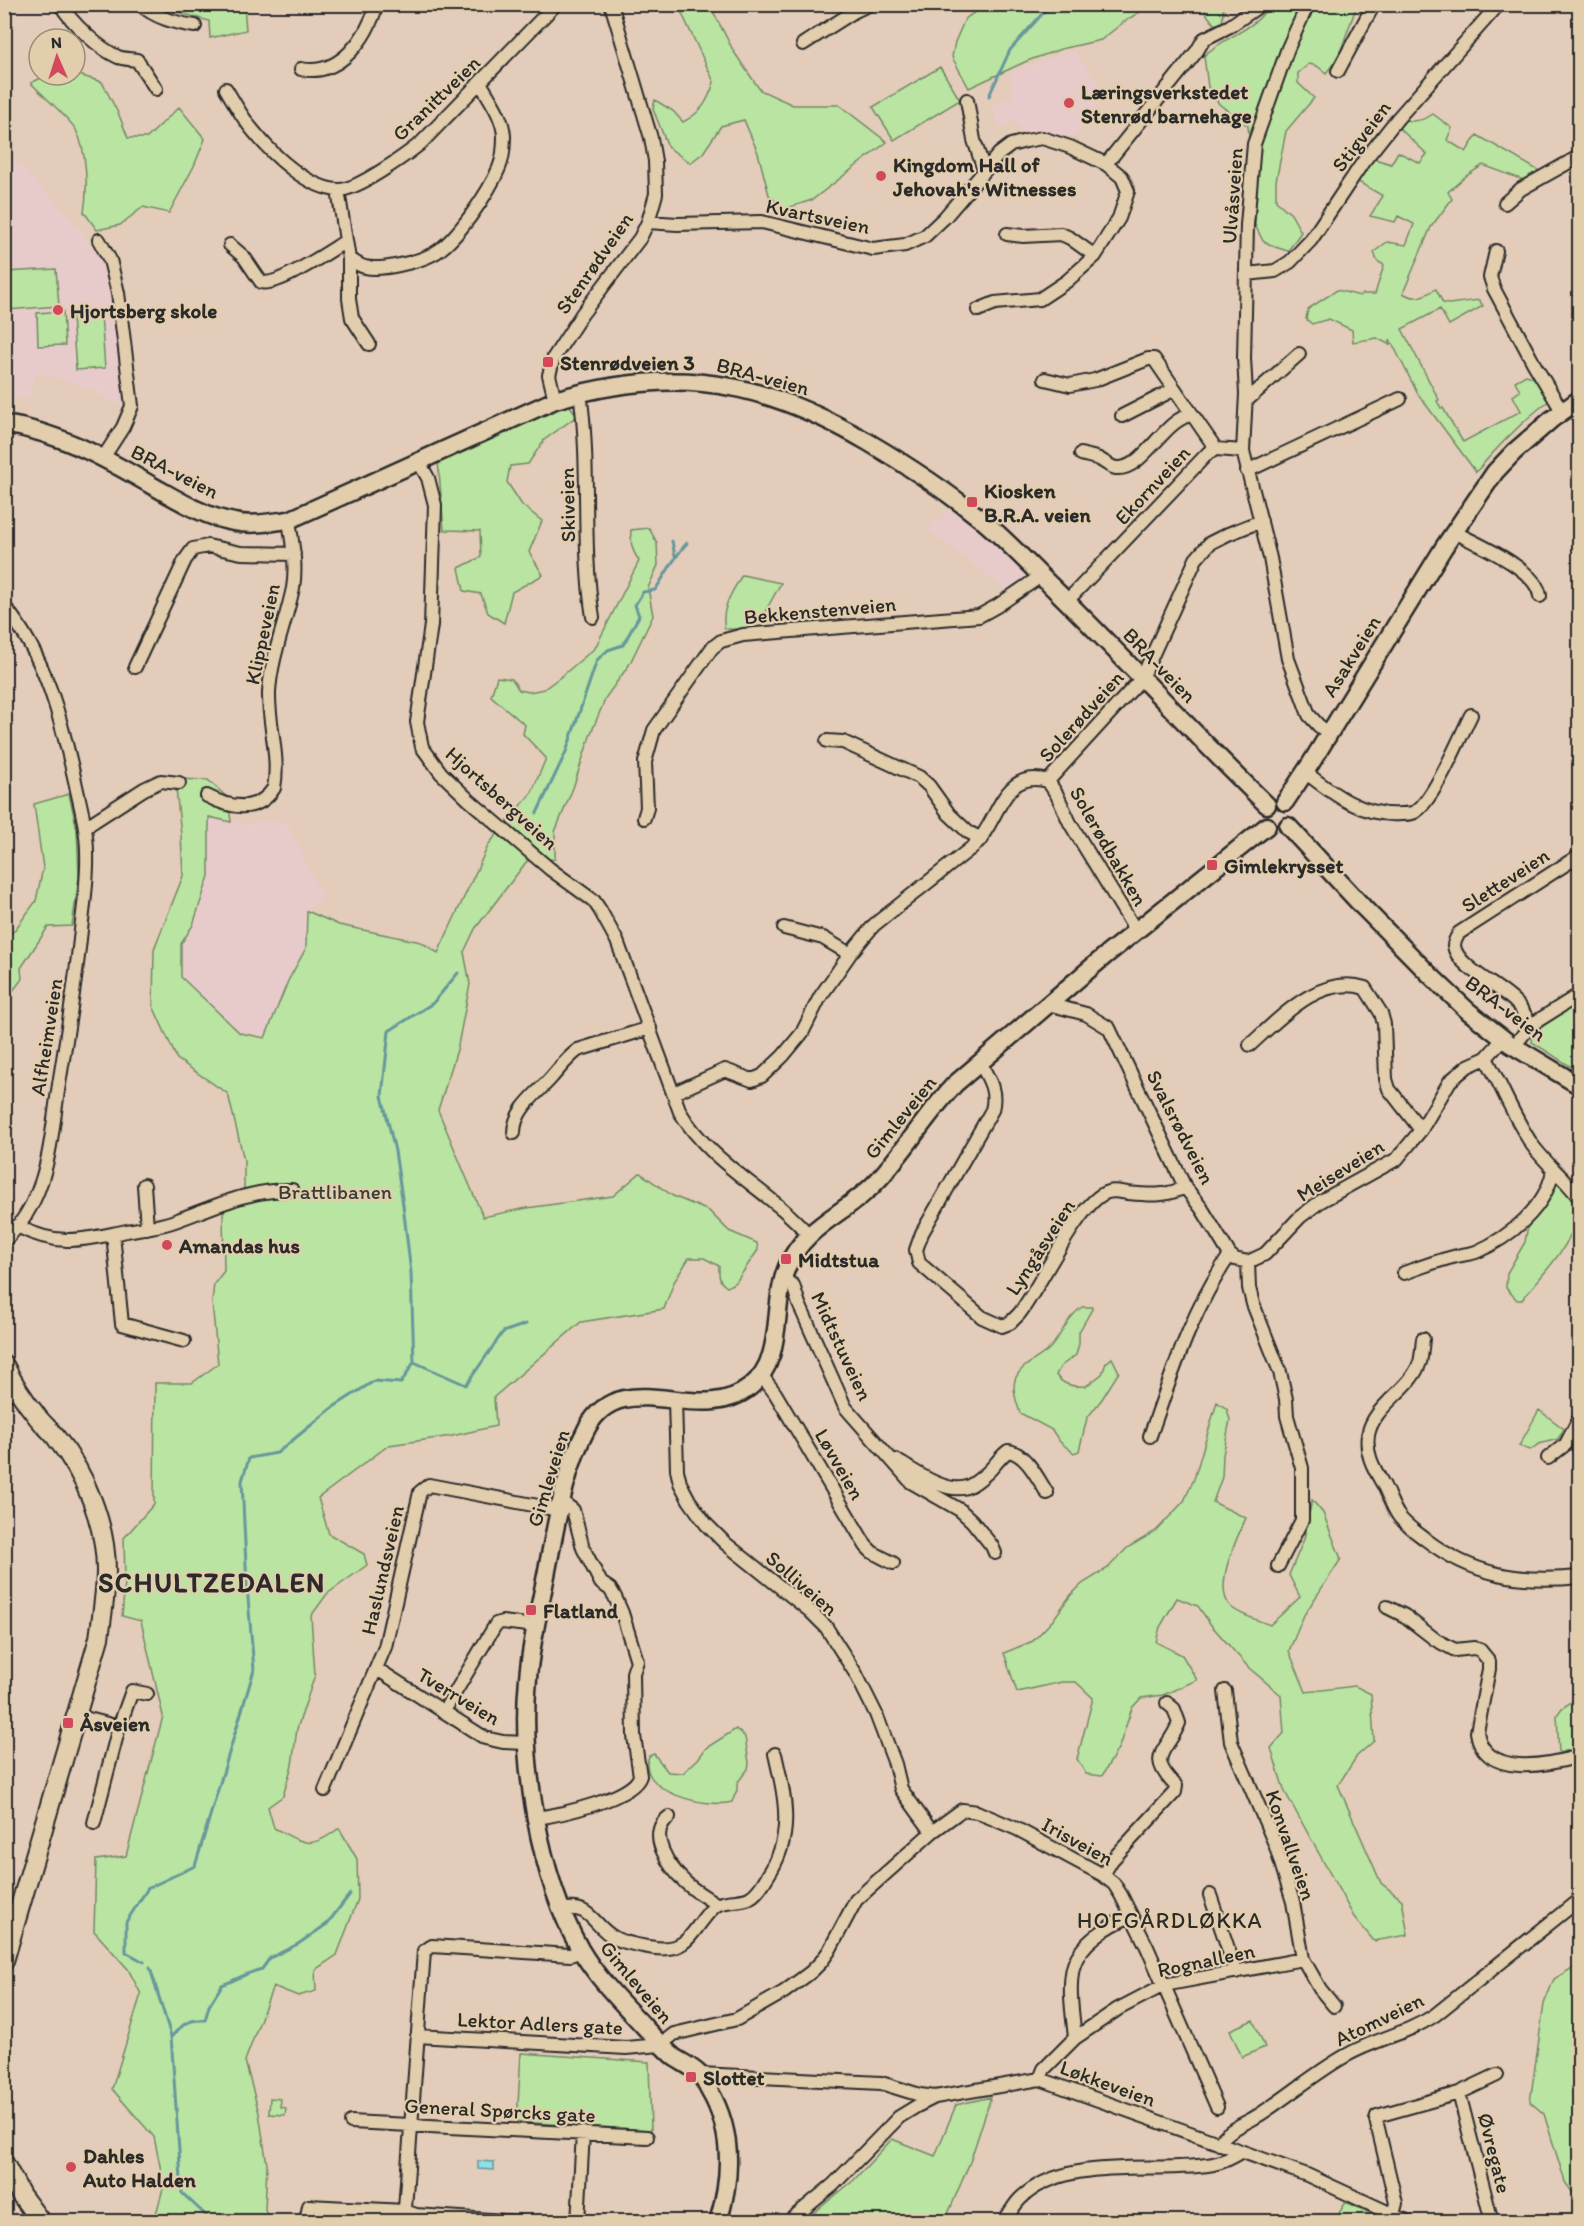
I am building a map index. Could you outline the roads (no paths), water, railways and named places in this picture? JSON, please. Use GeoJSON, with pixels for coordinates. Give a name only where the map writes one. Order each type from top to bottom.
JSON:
{"type":"FeatureCollection","features":[{"type":"Feature","properties":{"kind":"main road","name":"BRA-veien"},"geometry":{"type":"LineString","coordinates":[[4,424],[28,428],[64,439],[104,458],[186,505],[221,519],[236,523],[250,523],[289,520],[555,400],[580,393],[604,387],[646,382],[704,383],[754,392],[792,405],[843,427],[897,459],[988,525],[1067,601],[1217,757],[1267,805]]}},
{"type":"Feature","properties":{"kind":"main road","name":"Asakveien"},"geometry":{"type":"LineString","coordinates":[[1285,802],[1454,532],[1495,472],[1514,452],[1562,411],[1580,399]]}},
{"type":"Feature","properties":{"kind":"main road"},"geometry":{"type":"LineString","coordinates":[[1275,800],[1285,802],[1292,810],[1288,826],[1278,831],[1267,826],[1262,816],[1267,805],[1275,800]]}},
{"type":"Feature","properties":{"kind":"main road","name":"Gimleveien"},"geometry":{"type":"LineString","coordinates":[[718,2222],[725,2199],[729,2172],[728,2144],[714,2098],[700,2074],[675,2058],[660,2044],[599,1977],[582,1951],[562,1910],[552,1881],[530,1788],[526,1743],[527,1681],[560,1506],[581,1442],[588,1425],[602,1409],[611,1404],[636,1396],[704,1403],[719,1402],[736,1396],[762,1376],[772,1355],[782,1279],[792,1255],[808,1234],[878,1181],[944,1096],[980,1063],[1136,931],[1267,826]]}},
{"type":"Feature","properties":{"kind":"main road","name":"BRA-veien"},"geometry":{"type":"LineString","coordinates":[[1288,826],[1429,974],[1468,1011],[1509,1042],[1580,1086]]}},
{"type":"Feature","properties":{"kind":"main road"},"geometry":{"type":"LineString","coordinates":[[4,1365],[10,1393],[57,1437],[77,1466],[96,1514],[103,1541],[106,1568],[105,1600],[99,1638],[4,1961]]}},
{"type":"Feature","properties":{"kind":"main road"},"geometry":{"type":"LineString","coordinates":[[4,2163],[21,2195],[41,2222]]}},
{"type":"Feature","properties":{"kind":"street"},"geometry":{"type":"LineString","coordinates":[[60,4],[76,27],[118,57],[137,60],[156,89]]}},
{"type":"Feature","properties":{"kind":"street"},"geometry":{"type":"LineString","coordinates":[[140,4],[148,12],[178,23],[195,26]]}},
{"type":"Feature","properties":{"kind":"street"},"geometry":{"type":"LineString","coordinates":[[301,69],[312,71],[340,62],[368,30],[377,4]]}},
{"type":"Feature","properties":{"kind":"street","name":"Granittveien"},"geometry":{"type":"LineString","coordinates":[[338,190],[349,188],[405,156],[421,143],[556,4]]}},
{"type":"Feature","properties":{"kind":"street","name":"Stenrødveien"},"geometry":{"type":"LineString","coordinates":[[555,400],[549,375],[554,357],[582,314],[640,238],[648,222],[656,194],[655,161],[640,99],[611,4]]}},
{"type":"Feature","properties":{"kind":"street"},"geometry":{"type":"LineString","coordinates":[[803,44],[870,4]]}},
{"type":"Feature","properties":{"kind":"street","name":"Ulvåsveien"},"geometry":{"type":"LineString","coordinates":[[1308,4],[1287,48],[1254,144],[1247,225],[1244,451],[1247,471],[1261,521],[1291,669],[1308,715],[1329,733]]}},
{"type":"Feature","properties":{"kind":"street"},"geometry":{"type":"LineString","coordinates":[[1338,70],[1374,4]]}},
{"type":"Feature","properties":{"kind":"street","name":"Stigveien"},"geometry":{"type":"LineString","coordinates":[[1246,274],[1275,271],[1290,262],[1311,240],[1363,162],[1398,118],[1499,4]]}},
{"type":"Feature","properties":{"kind":"street"},"geometry":{"type":"LineString","coordinates":[[1106,164],[1197,51],[1204,39],[1230,26],[1256,8]]}},
{"type":"Feature","properties":{"kind":"street"},"geometry":{"type":"LineString","coordinates":[[349,259],[366,267],[409,263],[433,254],[453,237],[471,214],[486,193],[501,165],[504,137],[499,116],[480,82]]}},
{"type":"Feature","properties":{"kind":"street"},"geometry":{"type":"LineString","coordinates":[[225,88],[256,134],[289,167],[313,182],[338,190],[349,259],[349,299],[352,318],[369,344]]}},
{"type":"Feature","properties":{"kind":"street"},"geometry":{"type":"LineString","coordinates":[[967,100],[974,140],[984,170]]}},
{"type":"Feature","properties":{"kind":"street","name":"Kvartsveien"},"geometry":{"type":"LineString","coordinates":[[648,222],[677,224],[762,222],[873,249],[889,248],[915,242],[925,236],[945,217],[999,154],[1011,145],[1042,138],[1070,147],[1106,164],[1122,177],[1128,191],[1119,218],[1095,256],[1067,281],[1040,299],[995,303],[978,310]]}},
{"type":"Feature","properties":{"kind":"street"},"geometry":{"type":"LineString","coordinates":[[1505,203],[1521,189],[1580,156]]}},
{"type":"Feature","properties":{"kind":"street"},"geometry":{"type":"LineString","coordinates":[[1007,234],[1023,236],[1061,234],[1095,256]]}},
{"type":"Feature","properties":{"kind":"street"},"geometry":{"type":"LineString","coordinates":[[99,240],[110,260],[118,293],[132,406],[123,428],[104,458]]}},
{"type":"Feature","properties":{"kind":"street"},"geometry":{"type":"LineString","coordinates":[[230,245],[244,257],[261,282],[266,284],[346,241]]}},
{"type":"Feature","properties":{"kind":"street"},"geometry":{"type":"LineString","coordinates":[[1496,251],[1490,277],[1494,289],[1562,411]]}},
{"type":"Feature","properties":{"kind":"street"},"geometry":{"type":"LineString","coordinates":[[1246,401],[1299,354]]}},
{"type":"Feature","properties":{"kind":"street","name":"Ekornveien"},"geometry":{"type":"LineString","coordinates":[[1045,380],[1070,385],[1095,380],[1148,359],[1154,359],[1216,449]]}},
{"type":"Feature","properties":{"kind":"street"},"geometry":{"type":"LineString","coordinates":[[1122,416],[1175,389]]}},
{"type":"Feature","properties":{"kind":"street","name":"Skiveien"},"geometry":{"type":"LineString","coordinates":[[580,393],[584,418],[588,584],[593,617]]}},
{"type":"Feature","properties":{"kind":"street"},"geometry":{"type":"LineString","coordinates":[[1247,471],[1400,399]]}},
{"type":"Feature","properties":{"kind":"street","name":"Ekornveien"},"geometry":{"type":"LineString","coordinates":[[1081,454],[1099,459],[1114,468],[1124,468],[1135,461],[1181,418],[1192,415]]}},
{"type":"Feature","properties":{"kind":"street","name":"Ekornveien"},"geometry":{"type":"LineString","coordinates":[[1067,601],[1208,453],[1216,449],[1244,451]]}},
{"type":"Feature","properties":{"kind":"street","name":"Hjortsbergveien"},"geometry":{"type":"LineString","coordinates":[[419,462],[428,478],[435,505],[431,625],[417,722],[422,747],[441,773],[469,800],[550,869],[572,883],[594,902],[617,941],[680,1112],[686,1122],[708,1148],[808,1234]]}},
{"type":"Feature","properties":{"kind":"street","name":"Klippeveien"},"geometry":{"type":"LineString","coordinates":[[207,796],[229,806],[242,808],[264,798],[274,788],[276,772],[270,724],[269,689],[293,587],[294,554],[289,520]]}},
{"type":"Feature","properties":{"kind":"street","name":"Solerødveien"},"geometry":{"type":"LineString","coordinates":[[674,1093],[724,1070],[752,1080],[762,1076],[783,1056],[801,1033],[820,997],[850,954],[874,925],[982,838],[1004,797],[1012,787],[1032,778],[1048,781],[1142,678],[1196,560],[1210,543],[1261,521]]}},
{"type":"Feature","properties":{"kind":"street"},"geometry":{"type":"LineString","coordinates":[[1454,532],[1489,550],[1525,573],[1539,588],[1540,596]]}},
{"type":"Feature","properties":{"kind":"street"},"geometry":{"type":"LineString","coordinates":[[135,667],[185,560],[193,549],[208,546],[241,553],[294,554]]}},
{"type":"Feature","properties":{"kind":"street","name":"Bekkenstenveien"},"geometry":{"type":"LineString","coordinates":[[644,818],[647,808],[645,762],[654,730],[701,662],[721,641],[742,635],[979,616],[1041,576]]}},
{"type":"Feature","properties":{"kind":"street","name":"Alfheimveien"},"geometry":{"type":"LineString","coordinates":[[4,606],[28,636],[62,721],[85,827],[87,870],[83,915],[50,1152],[34,1204],[20,1227],[4,1241]]}},
{"type":"Feature","properties":{"kind":"street"},"geometry":{"type":"LineString","coordinates":[[1305,772],[1332,793],[1368,811],[1392,815],[1413,813],[1424,803],[1443,773],[1471,715]]}},
{"type":"Feature","properties":{"kind":"street"},"geometry":{"type":"LineString","coordinates":[[827,741],[843,742],[919,777],[929,786],[949,814],[968,832],[982,838]]}},
{"type":"Feature","properties":{"kind":"street"},"geometry":{"type":"LineString","coordinates":[[85,827],[144,789],[161,781],[179,783]]}},
{"type":"Feature","properties":{"kind":"street","name":"Solerødbakken"},"geometry":{"type":"LineString","coordinates":[[1048,781],[1070,823],[1136,931]]}},
{"type":"Feature","properties":{"kind":"street","name":"Sletteveien"},"geometry":{"type":"LineString","coordinates":[[1531,1025],[1515,1001],[1462,961],[1454,942],[1459,933],[1580,855]]}},
{"type":"Feature","properties":{"kind":"street"},"geometry":{"type":"LineString","coordinates":[[784,927],[823,938],[850,954]]}},
{"type":"Feature","properties":{"kind":"street"},"geometry":{"type":"LineString","coordinates":[[1250,1045],[1298,1004],[1320,990],[1343,984],[1365,988],[1381,1013],[1385,1036],[1386,1079],[1389,1089],[1421,1130]]}},
{"type":"Feature","properties":{"kind":"street"},"geometry":{"type":"LineString","coordinates":[[1509,1042],[1580,994]]}},
{"type":"Feature","properties":{"kind":"street","name":"Svalsrødveien"},"geometry":{"type":"LineString","coordinates":[[1048,1004],[1086,1014],[1109,1028],[1185,1187],[1202,1209],[1230,1255]]}},
{"type":"Feature","properties":{"kind":"street"},"geometry":{"type":"LineString","coordinates":[[514,1132],[514,1125],[524,1107],[568,1057],[589,1046],[650,1028]]}},
{"type":"Feature","properties":{"kind":"street","name":"Meiseveien"},"geometry":{"type":"LineString","coordinates":[[1248,1262],[1265,1254],[1300,1217],[1321,1201],[1397,1159],[1421,1130],[1450,1081],[1468,1066],[1486,1058],[1509,1042]]}},
{"type":"Feature","properties":{"kind":"street"},"geometry":{"type":"LineString","coordinates":[[1486,1058],[1532,1145],[1553,1170],[1568,1181],[1580,1199]]}},
{"type":"Feature","properties":{"kind":"street","name":"Lyngåsveien"},"geometry":{"type":"LineString","coordinates":[[980,1063],[995,1093],[992,1110],[922,1233],[916,1250],[919,1263],[982,1317],[1002,1326],[1010,1323],[1019,1314],[1072,1228],[1093,1201],[1102,1194],[1113,1191],[1152,1196],[1167,1194],[1185,1187]]}},
{"type":"Feature","properties":{"kind":"street"},"geometry":{"type":"LineString","coordinates":[[1404,1273],[1473,1253],[1493,1244],[1543,1199],[1551,1185],[1553,1170]]}},
{"type":"Feature","properties":{"kind":"street"},"geometry":{"type":"LineString","coordinates":[[144,1185],[147,1228]]}},
{"type":"Feature","properties":{"kind":"street"},"geometry":{"type":"LineString","coordinates":[[20,1227],[38,1237],[70,1242],[173,1222],[217,1203],[266,1190],[291,1190]]}},
{"type":"Feature","properties":{"kind":"street"},"geometry":{"type":"LineString","coordinates":[[112,1234],[122,1324],[184,1341]]}},
{"type":"Feature","properties":{"kind":"street"},"geometry":{"type":"LineString","coordinates":[[1150,1436],[1179,1351],[1215,1276],[1230,1255],[1235,1259],[1248,1262],[1251,1296],[1280,1372],[1287,1416],[1302,1468],[1302,1520],[1278,1566]]}},
{"type":"Feature","properties":{"kind":"street","name":"Midtstuveien"},"geometry":{"type":"LineString","coordinates":[[782,1279],[793,1285],[799,1304],[845,1407],[911,1482],[960,1510],[972,1521],[995,1553]]}},
{"type":"Feature","properties":{"kind":"street"},"geometry":{"type":"LineString","coordinates":[[1423,1339],[1420,1361],[1415,1371],[1376,1417],[1368,1436],[1370,1461],[1397,1515],[1447,1555],[1481,1570],[1528,1580],[1547,1581],[1580,1577]]}},
{"type":"Feature","properties":{"kind":"street","name":"Løvveien"},"geometry":{"type":"LineString","coordinates":[[762,1376],[775,1393],[866,1546],[872,1552],[893,1563]]}},
{"type":"Feature","properties":{"kind":"street","name":"Solliveien"},"geometry":{"type":"LineString","coordinates":[[675,1400],[677,1470],[680,1483],[689,1500],[705,1524],[725,1543],[810,1611],[826,1627],[856,1674],[876,1714],[895,1764],[901,1789],[932,1832]]}},
{"type":"Feature","properties":{"kind":"street"},"geometry":{"type":"LineString","coordinates":[[1548,1458],[1566,1444],[1580,1418]]}},
{"type":"Feature","properties":{"kind":"street","name":"Midtstuveien"},"geometry":{"type":"LineString","coordinates":[[889,1458],[923,1477],[954,1488],[969,1486],[990,1471],[1000,1457],[1008,1451],[1015,1452],[1024,1460],[1047,1492]]}},
{"type":"Feature","properties":{"kind":"street","name":"Haslundsveien"},"geometry":{"type":"LineString","coordinates":[[325,1790],[377,1669],[420,1492],[424,1487],[429,1485],[560,1506]]}},
{"type":"Feature","properties":{"kind":"street"},"geometry":{"type":"LineString","coordinates":[[536,1818],[592,1806],[631,1787],[638,1782],[640,1776],[634,1736],[633,1673],[637,1661],[622,1613],[610,1589],[601,1583],[587,1555],[573,1510],[570,1506],[560,1506]]}},
{"type":"Feature","properties":{"kind":"street"},"geometry":{"type":"LineString","coordinates":[[1387,1607],[1406,1616],[1436,1640],[1455,1650],[1474,1648],[1485,1654],[1489,1661],[1489,1669],[1478,1731],[1479,1741],[1486,1752],[1511,1765],[1528,1766],[1549,1764],[1580,1756]]}},
{"type":"Feature","properties":{"kind":"street"},"geometry":{"type":"LineString","coordinates":[[444,1711],[496,1624],[502,1622],[536,1626]]}},
{"type":"Feature","properties":{"kind":"street","name":"Tverrveien"},"geometry":{"type":"LineString","coordinates":[[377,1669],[485,1738],[526,1743]]}},
{"type":"Feature","properties":{"kind":"street"},"geometry":{"type":"LineString","coordinates":[[94,1823],[119,1728],[132,1691],[147,1694]]}},
{"type":"Feature","properties":{"kind":"street","name":"Konvallveien"},"geometry":{"type":"LineString","coordinates":[[1225,1691],[1231,1742],[1275,1845],[1293,1902],[1303,1959],[1320,1989],[1334,2006]]}},
{"type":"Feature","properties":{"kind":"street"},"geometry":{"type":"LineString","coordinates":[[1103,1875],[1112,1860],[1175,1792],[1176,1786],[1160,1769],[1160,1760],[1165,1746],[1179,1723],[1174,1709],[1167,1703]]}},
{"type":"Feature","properties":{"kind":"street"},"geometry":{"type":"LineString","coordinates":[[77,1716],[119,1728]]}},
{"type":"Feature","properties":{"kind":"street"},"geometry":{"type":"LineString","coordinates":[[562,1910],[578,1908],[587,1911],[600,1929],[616,1939],[642,1946],[667,1949],[682,1945],[693,1936],[716,1904],[749,1898],[761,1887],[771,1871],[785,1836],[784,1792],[776,1754]]}},
{"type":"Feature","properties":{"kind":"street","name":"Irisveien"},"geometry":{"type":"LineString","coordinates":[[660,2044],[674,2034],[737,2019],[784,1992],[811,1972],[829,1951],[856,1900],[932,1832],[962,1810],[977,1812],[1017,1829],[1103,1875],[1117,1888],[1164,1985],[1217,2108]]}},
{"type":"Feature","properties":{"kind":"street"},"geometry":{"type":"LineString","coordinates":[[669,1817],[662,1822],[659,1830],[666,1859],[685,1882],[716,1904]]}},
{"type":"Feature","properties":{"kind":"street"},"geometry":{"type":"LineString","coordinates":[[1210,1895],[1236,1972]]}},
{"type":"Feature","properties":{"kind":"street","name":"Atomveien"},"geometry":{"type":"LineString","coordinates":[[1219,2144],[1225,2133],[1262,2113],[1315,2075],[1348,2055],[1410,2030],[1435,2015],[1580,1899]]}},
{"type":"Feature","properties":{"kind":"street"},"geometry":{"type":"LineString","coordinates":[[1075,2038],[1072,1995],[1073,1966],[1091,1941],[1131,1916]]}},
{"type":"Feature","properties":{"kind":"street"},"geometry":{"type":"LineString","coordinates":[[405,2216],[424,1951],[432,1946],[561,1954],[582,1951]]}},
{"type":"Feature","properties":{"kind":"street","name":"Rognalleen"},"geometry":{"type":"LineString","coordinates":[[1040,2079],[1044,2069],[1075,2038],[1118,2009],[1164,1985],[1303,1959]]}},
{"type":"Feature","properties":{"kind":"street","name":"Lektor Adlers gate"},"geometry":{"type":"LineString","coordinates":[[417,2036],[626,2048],[660,2044]]}},
{"type":"Feature","properties":{"kind":"street"},"geometry":{"type":"LineString","coordinates":[[700,2074],[881,2083],[920,2095],[935,2097]]}},
{"type":"Feature","properties":{"kind":"street"},"geometry":{"type":"LineString","coordinates":[[1388,2216],[1396,2203],[1376,2120],[1379,2115],[1459,2093],[1497,2075]]}},
{"type":"Feature","properties":{"kind":"street","name":"Løkkeveien"},"geometry":{"type":"LineString","coordinates":[[788,2222],[833,2184],[899,2117],[935,2097],[1040,2079],[1307,2175],[1388,2216],[1409,2222]]}},
{"type":"Feature","properties":{"kind":"street","name":"Øvregate"},"geometry":{"type":"LineString","coordinates":[[1459,2093],[1492,2222]]}},
{"type":"Feature","properties":{"kind":"street","name":"General Spørcks gate"},"geometry":{"type":"LineString","coordinates":[[351,2122],[647,2137]]}},
{"type":"Feature","properties":{"kind":"street"},"geometry":{"type":"LineString","coordinates":[[578,2222],[583,2133]]}},
{"type":"Feature","properties":{"kind":"street"},"geometry":{"type":"LineString","coordinates":[[1004,2222],[1019,2200],[1060,2176],[1082,2171],[1205,2165],[1227,2162],[1241,2152]]}},
{"type":"Feature","properties":{"kind":"street"},"geometry":{"type":"LineString","coordinates":[[310,2222],[307,2216],[309,2206],[405,2216],[519,2222]]}},
{"type":"Feature","properties":{"kind":"water"},"geometry":{"type":"Polygon","coordinates":[[[478,2161],[494,2162],[494,2170],[478,2169],[478,2161]]]}},
{"type":"Feature","properties":{"kind":"waterway"},"geometry":{"type":"LineString","coordinates":[[989,96],[1010,50],[1051,4]]}},
{"type":"Feature","properties":{"kind":"waterway"},"geometry":{"type":"LineString","coordinates":[[672,541],[675,556]]}},
{"type":"Feature","properties":{"kind":"waterway"},"geometry":{"type":"LineString","coordinates":[[537,813],[566,752],[597,660],[608,650],[623,645],[639,616],[635,605],[643,592],[655,590],[687,543]]}},
{"type":"Feature","properties":{"kind":"waterway"},"geometry":{"type":"LineString","coordinates":[[414,1362],[411,1273],[403,1205],[395,1151],[382,1096],[389,1031],[433,1003],[458,973]]}},
{"type":"Feature","properties":{"kind":"waterway"},"geometry":{"type":"LineString","coordinates":[[144,1962],[126,1952],[126,1922],[148,1888],[195,1866],[254,1670],[242,1481],[249,1458],[277,1453],[332,1408],[374,1381],[401,1383],[414,1362],[466,1385],[503,1332],[526,1324]]}},
{"type":"Feature","properties":{"kind":"waterway"},"geometry":{"type":"LineString","coordinates":[[172,2036],[186,2023],[205,2020],[209,2006],[222,1985],[262,1969],[270,1958],[298,1944],[327,1924],[350,1894]]}},
{"type":"Feature","properties":{"kind":"waterway"},"geometry":{"type":"LineString","coordinates":[[150,1968],[171,2036],[182,2193],[213,2222]]}},
{"type":"Feature","properties":{"kind":"place","name":"Læringsverkstedet Stenrød barnehage"},"geometry":{"type":"Point","coordinates":[1069,103]}},
{"type":"Feature","properties":{"kind":"place","name":"Kingdom Hall of Jehovah's Witnesses"},"geometry":{"type":"Point","coordinates":[881,176]}},
{"type":"Feature","properties":{"kind":"place","name":"Hjortsberg skole"},"geometry":{"type":"Point","coordinates":[58,310]}},
{"type":"Feature","properties":{"kind":"place","name":"Stenrødveien 3"},"geometry":{"type":"Point","coordinates":[548,362]}},
{"type":"Feature","properties":{"kind":"place","name":"Kiosken B.R.A. veien"},"geometry":{"type":"Point","coordinates":[972,502]}},
{"type":"Feature","properties":{"kind":"place","name":"Gimlekrysset"},"geometry":{"type":"Point","coordinates":[1212,865]}},
{"type":"Feature","properties":{"kind":"place","name":"Amandas hus"},"geometry":{"type":"Point","coordinates":[167,1245]}},
{"type":"Feature","properties":{"kind":"place","name":"Midtstua"},"geometry":{"type":"Point","coordinates":[786,1259]}},
{"type":"Feature","properties":{"kind":"place","name":"Flatland"},"geometry":{"type":"Point","coordinates":[531,1610]}},
{"type":"Feature","properties":{"kind":"place","name":"Åsveien"},"geometry":{"type":"Point","coordinates":[68,1723]}},
{"type":"Feature","properties":{"kind":"place","name":"Slottet"},"geometry":{"type":"Point","coordinates":[691,2077]}},
{"type":"Feature","properties":{"kind":"place","name":"Dahles Auto Halden"},"geometry":{"type":"Point","coordinates":[71,2167]}},
{"type":"Feature","properties":{"kind":"district","name":"SCHULTZEDALEN"},"geometry":{"type":"Point","coordinates":[212,1582]}},
{"type":"Feature","properties":{"kind":"district","name":"HOFGÅRDLØKKA"},"geometry":{"type":"Point","coordinates":[1170,1920]}},
{"type":"Feature","properties":{"kind":"park label","name":"Brattlibanen"},"geometry":{"type":"Point","coordinates":[335,1191]}}]}
